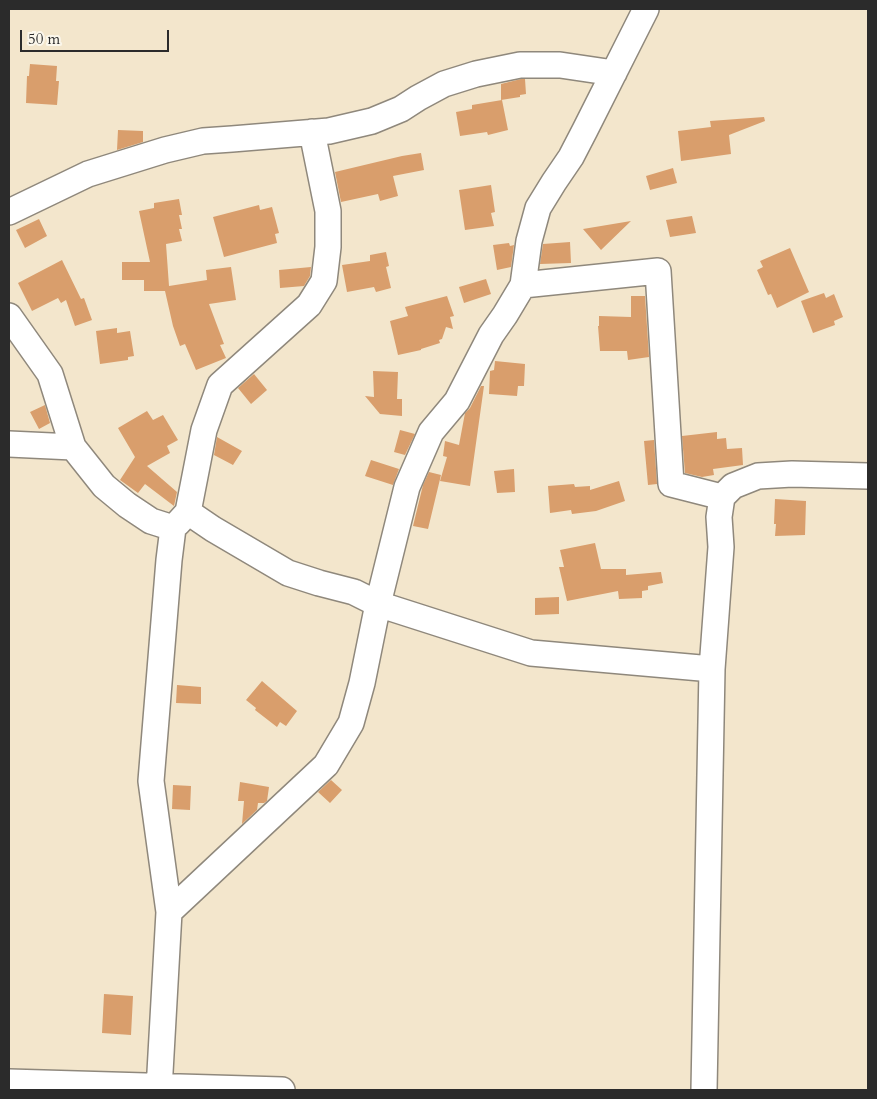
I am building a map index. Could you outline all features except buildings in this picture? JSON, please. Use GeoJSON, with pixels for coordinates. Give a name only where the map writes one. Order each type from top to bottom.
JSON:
{"type":"FeatureCollection","features":[{"type":"Feature","properties":{"kind":"street"},"geometry":{"type":"LineString","coordinates":[[169,912],[326,765],[351,723],[407,487],[431,432],[457,401],[491,335],[505,316],[523,285],[529,241],[538,208],[571,157],[646,9]]}},
{"type":"Feature","properties":{"kind":"street"},"geometry":{"type":"LineString","coordinates":[[9,212],[88,174],[165,150],[203,141],[329,131],[372,121],[401,109],[444,84],[476,74],[520,65],[560,65],[614,73]]}},
{"type":"Feature","properties":{"kind":"street"},"geometry":{"type":"LineString","coordinates":[[159,1088],[169,912],[151,781],[168,569],[204,430],[220,385],[310,305],[324,281],[328,247],[328,211],[312,132]]}},
{"type":"Feature","properties":{"kind":"street"},"geometry":{"type":"LineString","coordinates":[[523,285],[658,271],[671,484],[722,497]]}},
{"type":"Feature","properties":{"kind":"street"},"geometry":{"type":"LineString","coordinates":[[9,316],[50,374],[73,447],[104,486],[127,505],[151,521],[181,520],[220,534],[288,573],[319,584],[354,592],[378,604],[531,652],[712,669]]}},
{"type":"Feature","properties":{"kind":"street"},"geometry":{"type":"LineString","coordinates":[[9,444],[73,447]]}},
{"type":"Feature","properties":{"kind":"street"},"geometry":{"type":"LineString","coordinates":[[704,1090],[712,669],[721,547],[719,517],[722,497],[734,486],[758,476],[792,474],[868,476]]}},
{"type":"Feature","properties":{"kind":"street"},"geometry":{"type":"LineString","coordinates":[[9,1082],[159,1088],[282,1090]]}}]}
